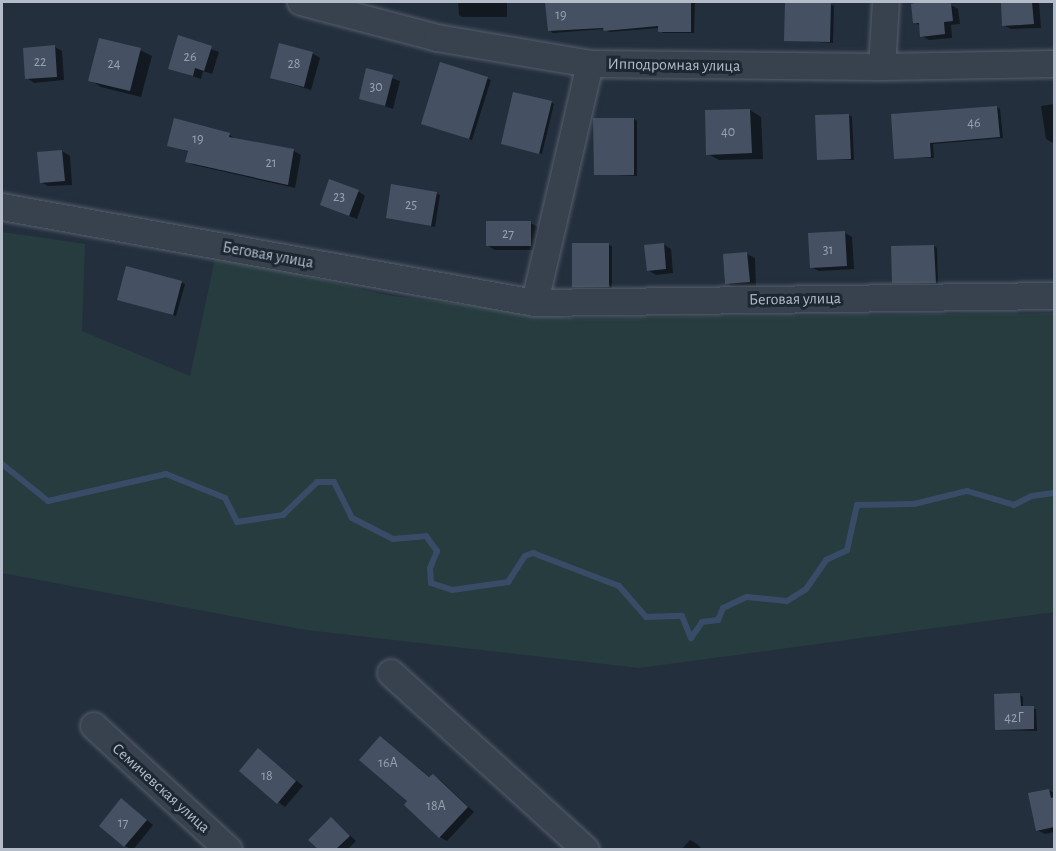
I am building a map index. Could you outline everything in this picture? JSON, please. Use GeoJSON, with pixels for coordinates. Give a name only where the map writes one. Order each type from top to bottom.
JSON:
{"type":"FeatureCollection","features":[{"type":"Feature","properties":{"kind":"street","name":"Ипподромная улица"},"geometry":{"type":"LineString","coordinates":[[301,2],[437,38],[591,64],[882,67],[1054,64]]}},
{"type":"Feature","properties":{"kind":"street"},"geometry":{"type":"LineString","coordinates":[[882,67],[886,2]]}},
{"type":"Feature","properties":{"kind":"street"},"geometry":{"type":"LineString","coordinates":[[535,303],[591,64]]}},
{"type":"Feature","properties":{"kind":"street","name":"Беговая улица"},"geometry":{"type":"LineString","coordinates":[[2,207],[535,303],[1054,296]]}},
{"type":"Feature","properties":{"kind":"street"},"geometry":{"type":"LineString","coordinates":[[391,673],[586,849]]}},
{"type":"Feature","properties":{"kind":"street","name":"Семичевская улица"},"geometry":{"type":"LineString","coordinates":[[94,726],[229,849]]}},
{"type":"Feature","properties":{"kind":"green space"},"geometry":{"type":"Polygon","coordinates":[[[2,232],[85,244],[82,331],[190,376],[216,254],[386,295],[568,318],[1054,313],[1054,612],[639,668],[306,630],[2,573],[2,232]]]}},
{"type":"Feature","properties":{"kind":"building"},"geometry":{"type":"Polygon","coordinates":[[[545,2],[691,2],[691,32],[658,32],[658,26],[604,31],[603,28],[548,31],[545,2]]]}},
{"type":"Feature","properties":{"kind":"building"},"geometry":{"type":"Polygon","coordinates":[[[785,2],[831,2],[830,42],[784,41],[785,2]]]}},
{"type":"Feature","properties":{"kind":"building"},"geometry":{"type":"Polygon","coordinates":[[[918,2],[951,3],[953,21],[944,22],[945,34],[920,37],[919,23],[913,23],[911,4],[918,2]]]}},
{"type":"Feature","properties":{"kind":"building"},"geometry":{"type":"Polygon","coordinates":[[[1001,2],[1032,2],[1034,24],[1002,26],[1001,2]]]}},
{"type":"Feature","properties":{"kind":"building"},"geometry":{"type":"Polygon","coordinates":[[[178,35],[212,46],[204,71],[195,68],[193,76],[168,69],[178,35]]]}},
{"type":"Feature","properties":{"kind":"building"},"geometry":{"type":"Polygon","coordinates":[[[99,38],[141,48],[130,91],[88,81],[99,38]]]}},
{"type":"Feature","properties":{"kind":"building"},"geometry":{"type":"Polygon","coordinates":[[[279,43],[313,52],[304,87],[270,78],[279,43]]]}},
{"type":"Feature","properties":{"kind":"building"},"geometry":{"type":"Polygon","coordinates":[[[55,45],[57,77],[25,79],[23,48],[55,45]]]}},
{"type":"Feature","properties":{"kind":"building"},"geometry":{"type":"Polygon","coordinates":[[[440,62],[488,77],[469,139],[421,124],[440,62]]]}},
{"type":"Feature","properties":{"kind":"building"},"geometry":{"type":"Polygon","coordinates":[[[366,68],[393,75],[385,106],[359,99],[366,68]]]}},
{"type":"Feature","properties":{"kind":"building"},"geometry":{"type":"Polygon","coordinates":[[[513,92],[552,101],[539,154],[501,144],[513,92]]]}},
{"type":"Feature","properties":{"kind":"building"},"geometry":{"type":"Polygon","coordinates":[[[997,106],[1000,137],[930,143],[931,157],[894,159],[891,114],[997,106]]]}},
{"type":"Feature","properties":{"kind":"building"},"geometry":{"type":"Polygon","coordinates":[[[750,109],[752,153],[706,155],[705,110],[750,109]]]}},
{"type":"Feature","properties":{"kind":"building"},"geometry":{"type":"Polygon","coordinates":[[[849,114],[851,159],[817,160],[815,115],[849,114]]]}},
{"type":"Feature","properties":{"kind":"building"},"geometry":{"type":"Polygon","coordinates":[[[174,118],[230,133],[229,137],[294,149],[288,185],[185,162],[188,151],[167,146],[174,118]]]}},
{"type":"Feature","properties":{"kind":"building"},"geometry":{"type":"Polygon","coordinates":[[[593,118],[634,118],[634,175],[594,175],[593,118]]]}},
{"type":"Feature","properties":{"kind":"building"},"geometry":{"type":"Polygon","coordinates":[[[62,150],[65,181],[40,183],[37,152],[62,150]]]}},
{"type":"Feature","properties":{"kind":"building"},"geometry":{"type":"Polygon","coordinates":[[[329,179],[359,190],[349,216],[320,205],[329,179]]]}},
{"type":"Feature","properties":{"kind":"building"},"geometry":{"type":"Polygon","coordinates":[[[391,184],[437,192],[431,226],[386,218],[391,184]]]}},
{"type":"Feature","properties":{"kind":"building"},"geometry":{"type":"Polygon","coordinates":[[[486,221],[531,221],[531,246],[486,246],[486,221]]]}},
{"type":"Feature","properties":{"kind":"building"},"geometry":{"type":"Polygon","coordinates":[[[845,231],[847,266],[810,268],[808,233],[845,231]]]}},
{"type":"Feature","properties":{"kind":"building"},"geometry":{"type":"Polygon","coordinates":[[[572,243],[609,243],[609,287],[572,287],[572,243]]]}},
{"type":"Feature","properties":{"kind":"building"},"geometry":{"type":"Polygon","coordinates":[[[664,243],[666,269],[647,271],[644,245],[664,243]]]}},
{"type":"Feature","properties":{"kind":"building"},"geometry":{"type":"Polygon","coordinates":[[[934,245],[936,283],[892,283],[891,246],[934,245]]]}},
{"type":"Feature","properties":{"kind":"building"},"geometry":{"type":"Polygon","coordinates":[[[747,252],[750,282],[725,284],[723,254],[747,252]]]}},
{"type":"Feature","properties":{"kind":"building"},"geometry":{"type":"Polygon","coordinates":[[[126,266],[182,281],[173,315],[117,300],[126,266]]]}},
{"type":"Feature","properties":{"kind":"building"},"geometry":{"type":"Polygon","coordinates":[[[1020,693],[1021,706],[1034,706],[1034,729],[995,730],[994,694],[1020,693]]]}},
{"type":"Feature","properties":{"kind":"building"},"geometry":{"type":"Polygon","coordinates":[[[380,736],[429,777],[433,774],[468,807],[439,838],[404,805],[407,801],[359,760],[380,736]]]}},
{"type":"Feature","properties":{"kind":"building"},"geometry":{"type":"Polygon","coordinates":[[[258,748],[296,781],[277,804],[239,771],[258,748]]]}},
{"type":"Feature","properties":{"kind":"building"},"geometry":{"type":"Polygon","coordinates":[[[1049,789],[1051,798],[1054,797],[1054,827],[1036,831],[1028,793],[1049,789]]]}},
{"type":"Feature","properties":{"kind":"building"},"geometry":{"type":"Polygon","coordinates":[[[121,798],[147,820],[124,847],[99,826],[121,798]]]}},
{"type":"Feature","properties":{"kind":"building"},"geometry":{"type":"Polygon","coordinates":[[[331,817],[350,836],[336,849],[318,849],[308,840],[331,817]]]}},
{"type":"Feature","properties":{"kind":"waterway"},"geometry":{"type":"LineString","coordinates":[[2,464],[48,501],[166,474],[225,498],[237,522],[283,515],[317,482],[334,482],[352,518],[393,539],[426,536],[437,551],[430,568],[431,583],[452,590],[508,582],[525,556],[533,553],[619,586],[646,617],[682,616],[691,638],[702,622],[718,620],[723,608],[747,597],[787,601],[806,589],[826,560],[847,550],[857,505],[914,504],[967,491],[1014,505],[1032,496],[1054,493]]}}]}
